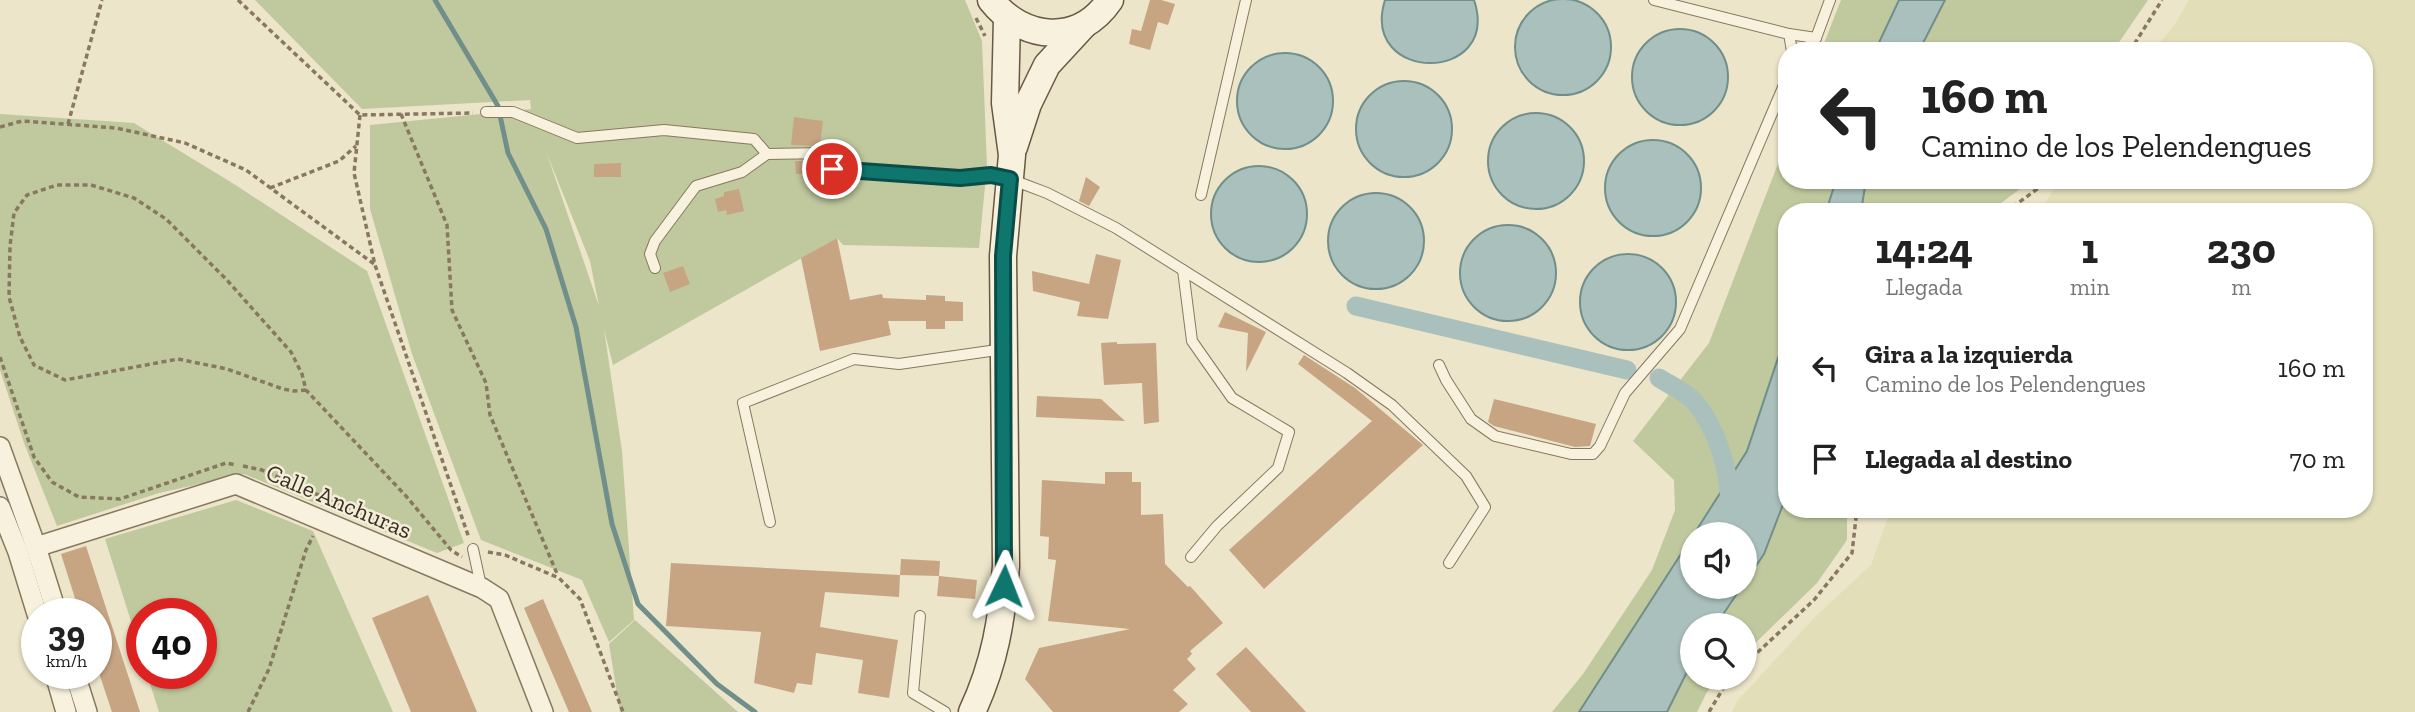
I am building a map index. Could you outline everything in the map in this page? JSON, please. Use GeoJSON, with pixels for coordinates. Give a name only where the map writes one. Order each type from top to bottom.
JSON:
{"type":"FeatureCollection","features":[{"type":"Feature","properties":{"kind":"street"},"geometry":{"type":"LineString","coordinates":[[1011,167],[1028,104],[1047,65],[1110,0]]}},
{"type":"Feature","properties":{"kind":"street"},"geometry":{"type":"LineString","coordinates":[[999,9],[1024,28],[1044,33],[1064,32],[1083,26]]}},
{"type":"Feature","properties":{"kind":"street"},"geometry":{"type":"LineString","coordinates":[[972,712],[984,686],[997,644],[1006,566],[1003,256],[1011,167],[999,9]]}},
{"type":"Feature","properties":{"kind":"street"},"geometry":{"type":"LineString","coordinates":[[0,447],[52,598]]}},
{"type":"Feature","properties":{"kind":"street","name":"Calle Anchuras"},"geometry":{"type":"LineString","coordinates":[[36,547],[236,484],[490,594]]}},
{"type":"Feature","properties":{"kind":"street"},"geometry":{"type":"LineString","coordinates":[[0,507],[32,598]]}},
{"type":"Feature","properties":{"kind":"street"},"geometry":{"type":"LineString","coordinates":[[490,594],[543,712]]}},
{"type":"Feature","properties":{"kind":"street"},"geometry":{"type":"LineString","coordinates":[[59,689],[66,712]]}},
{"type":"Feature","properties":{"kind":"street"},"geometry":{"type":"LineString","coordinates":[[80,689],[87,712]]}},
{"type":"Feature","properties":{"kind":"lane"},"geometry":{"type":"LineString","coordinates":[[1202,195],[1246,0]]}},
{"type":"Feature","properties":{"kind":"lane"},"geometry":{"type":"LineString","coordinates":[[1654,0],[1789,34],[1816,38]]}},
{"type":"Feature","properties":{"kind":"lane"},"geometry":{"type":"LineString","coordinates":[[1812,42],[1830,0]]}},
{"type":"Feature","properties":{"kind":"lane"},"geometry":{"type":"LineString","coordinates":[[1789,34],[1790,42]]}},
{"type":"Feature","properties":{"kind":"lane"},"geometry":{"type":"LineString","coordinates":[[1439,365],[1471,419],[1495,436],[1571,454],[1593,454],[1600,446],[1625,393],[1680,329],[1778,99]]}},
{"type":"Feature","properties":{"kind":"lane"},"geometry":{"type":"LineString","coordinates":[[486,112],[513,111],[577,138],[664,130],[754,139],[767,154]]}},
{"type":"Feature","properties":{"kind":"lane"},"geometry":{"type":"LineString","coordinates":[[655,268],[650,254],[655,241],[696,186],[742,172],[767,154],[826,153],[832,169],[960,178],[991,175],[1011,167],[1047,193],[1116,228],[1347,373],[1392,405],[1466,476],[1485,507],[1449,563]]}},
{"type":"Feature","properties":{"kind":"lane"},"geometry":{"type":"LineString","coordinates":[[1183,270],[1192,341],[1231,398],[1289,432],[1278,468],[1217,526],[1191,557]]}},
{"type":"Feature","properties":{"kind":"lane"},"geometry":{"type":"LineString","coordinates":[[770,522],[743,404],[855,359],[899,364],[1004,349]]}},
{"type":"Feature","properties":{"kind":"lane"},"geometry":{"type":"LineString","coordinates":[[473,550],[490,594]]}},
{"type":"Feature","properties":{"kind":"lane"},"geometry":{"type":"LineString","coordinates":[[920,616],[913,693],[945,712]]}},
{"type":"Feature","properties":{"kind":"path"},"geometry":{"type":"LineString","coordinates":[[68,124],[102,0]]}},
{"type":"Feature","properties":{"kind":"path"},"geometry":{"type":"LineString","coordinates":[[238,0],[360,115],[486,112]]}},
{"type":"Feature","properties":{"kind":"path"},"geometry":{"type":"LineString","coordinates":[[2136,42],[2162,0]]}},
{"type":"Feature","properties":{"kind":"path"},"geometry":{"type":"LineString","coordinates":[[401,114],[447,225],[452,310],[486,383],[490,415],[559,578]]}},
{"type":"Feature","properties":{"kind":"path"},"geometry":{"type":"LineString","coordinates":[[360,115],[354,173],[375,265],[473,550],[505,555],[559,578],[580,599],[623,712]]}},
{"type":"Feature","properties":{"kind":"path"},"geometry":{"type":"LineString","coordinates":[[0,127],[22,121],[68,124],[116,128],[185,142],[246,170],[375,265]]}},
{"type":"Feature","properties":{"kind":"path"},"geometry":{"type":"LineString","coordinates":[[271,188],[339,161],[357,145]]}},
{"type":"Feature","properties":{"kind":"path"},"geometry":{"type":"LineString","coordinates":[[306,390],[283,389],[227,369],[178,359],[65,380],[34,365],[20,337],[9,297],[14,213],[27,195],[57,185],[91,185],[134,198],[166,219],[236,289],[291,352],[302,374],[306,390],[331,413],[451,550],[477,566]]}},
{"type":"Feature","properties":{"kind":"path"},"geometry":{"type":"LineString","coordinates":[[2018,203],[2037,189]]}},
{"type":"Feature","properties":{"kind":"path"},"geometry":{"type":"LineString","coordinates":[[1757,653],[1814,600],[1852,553],[1856,518]]}},
{"type":"Feature","properties":{"kind":"path"},"geometry":{"type":"LineString","coordinates":[[248,712],[269,669],[306,550],[317,528]]}},
{"type":"Feature","properties":{"kind":"path"},"geometry":{"type":"LineString","coordinates":[[1709,712],[1722,690]]}},
{"type":"Feature","properties":{"kind":"shaded area"},"geometry":{"type":"Polygon","coordinates":[[[2189,0],[2415,0],[2415,712],[1732,712],[1737,701],[1747,690],[1757,690],[1757,679],[1816,616],[1871,565],[1888,518],[2373,518],[2373,203],[2045,203],[2054,189],[2373,189],[2373,42],[2160,42],[2189,0]]]}},
{"type":"Feature","properties":{"kind":"green space"},"geometry":{"type":"Polygon","coordinates":[[[255,0],[965,0],[982,41],[987,166],[979,248],[843,245],[837,238],[613,365],[604,329],[622,451],[634,620],[609,642],[582,580],[481,540],[412,354],[370,209],[370,125],[531,109],[530,100],[362,109],[255,0]],[[547,154],[599,306],[590,261],[547,154]]]}},
{"type":"Feature","properties":{"kind":"green space"},"geometry":{"type":"Polygon","coordinates":[[[1841,0],[2148,0],[2119,42],[1825,42],[1841,0]]]}},
{"type":"Feature","properties":{"kind":"green space"},"geometry":{"type":"Polygon","coordinates":[[[0,114],[134,123],[234,184],[367,271],[464,543],[437,553],[244,474],[159,493],[57,526],[24,443],[0,370],[0,114]]]}},
{"type":"Feature","properties":{"kind":"green space"},"geometry":{"type":"Polygon","coordinates":[[[1778,163],[1778,189],[2020,189],[2001,203],[1778,203],[1778,518],[1847,518],[1847,540],[1817,583],[1757,641],[1757,613],[1680,613],[1680,690],[1709,690],[1697,712],[1552,712],[1583,674],[1652,570],[1675,510],[1674,480],[1633,441],[1709,343],[1778,163]]]}},
{"type":"Feature","properties":{"kind":"green space"},"geometry":{"type":"Polygon","coordinates":[[[236,500],[313,531],[393,712],[159,712],[152,689],[217,689],[217,598],[126,598],[126,605],[105,539],[236,500]]]}},
{"type":"Feature","properties":{"kind":"green space"},"geometry":{"type":"Polygon","coordinates":[[[635,620],[738,712],[620,712],[609,644],[635,620]]]}},
{"type":"Feature","properties":{"kind":"water"},"geometry":{"type":"Polygon","coordinates":[[[1563,-1],[1581,3],[1597,13],[1607,29],[1611,47],[1607,65],[1597,81],[1581,91],[1563,95],[1545,91],[1529,81],[1519,65],[1515,47],[1519,29],[1529,13],[1545,3],[1563,-1]]]}},
{"type":"Feature","properties":{"kind":"water"},"geometry":{"type":"Polygon","coordinates":[[[1385,0],[1474,0],[1477,28],[1468,47],[1451,59],[1430,63],[1409,59],[1392,47],[1383,28],[1385,0]]]}},
{"type":"Feature","properties":{"kind":"water"},"geometry":{"type":"Polygon","coordinates":[[[1899,0],[1945,0],[1924,42],[1879,42],[1899,0]]]}},
{"type":"Feature","properties":{"kind":"water"},"geometry":{"type":"Polygon","coordinates":[[[1680,29],[1698,33],[1714,43],[1724,59],[1728,77],[1724,95],[1714,111],[1698,121],[1680,125],[1662,121],[1646,111],[1636,95],[1632,77],[1636,59],[1646,43],[1662,33],[1680,29]]]}},
{"type":"Feature","properties":{"kind":"water"},"geometry":{"type":"Polygon","coordinates":[[[1285,53],[1303,57],[1319,67],[1329,83],[1333,101],[1329,119],[1319,135],[1303,145],[1285,149],[1267,145],[1251,135],[1241,119],[1237,101],[1241,83],[1251,67],[1267,57],[1285,53]]]}},
{"type":"Feature","properties":{"kind":"water"},"geometry":{"type":"Polygon","coordinates":[[[1404,81],[1422,85],[1438,95],[1448,111],[1452,129],[1448,147],[1438,163],[1422,173],[1404,177],[1386,173],[1370,163],[1360,147],[1356,129],[1360,111],[1370,95],[1386,85],[1404,81]]]}},
{"type":"Feature","properties":{"kind":"water"},"geometry":{"type":"Polygon","coordinates":[[[1536,113],[1554,117],[1570,127],[1580,143],[1584,161],[1580,179],[1570,195],[1554,205],[1536,209],[1518,205],[1502,195],[1492,179],[1488,161],[1492,143],[1502,127],[1518,117],[1536,113]]]}},
{"type":"Feature","properties":{"kind":"water"},"geometry":{"type":"Polygon","coordinates":[[[1653,140],[1671,144],[1687,154],[1697,170],[1701,188],[1697,206],[1687,222],[1671,232],[1653,236],[1635,232],[1619,222],[1609,206],[1605,188],[1609,170],[1619,154],[1635,144],[1653,140]]]}},
{"type":"Feature","properties":{"kind":"water"},"geometry":{"type":"Polygon","coordinates":[[[1259,166],[1277,170],[1293,180],[1303,196],[1307,214],[1303,232],[1293,248],[1277,258],[1259,262],[1241,258],[1225,248],[1215,232],[1211,214],[1215,196],[1225,180],[1241,170],[1259,166]]]}},
{"type":"Feature","properties":{"kind":"water"},"geometry":{"type":"Polygon","coordinates":[[[1833,189],[1865,189],[1862,203],[1829,203],[1833,189]]]}},
{"type":"Feature","properties":{"kind":"water"},"geometry":{"type":"Polygon","coordinates":[[[1376,193],[1394,197],[1410,207],[1420,223],[1424,241],[1420,259],[1410,275],[1394,285],[1376,289],[1358,285],[1342,275],[1332,259],[1328,241],[1332,223],[1342,207],[1358,197],[1376,193]]]}},
{"type":"Feature","properties":{"kind":"water"},"geometry":{"type":"Polygon","coordinates":[[[1508,225],[1526,229],[1542,239],[1552,255],[1556,273],[1552,291],[1542,307],[1526,317],[1508,321],[1490,317],[1474,307],[1464,291],[1460,273],[1464,255],[1474,239],[1490,229],[1508,225]]]}},
{"type":"Feature","properties":{"kind":"water"},"geometry":{"type":"Polygon","coordinates":[[[1628,254],[1646,258],[1662,268],[1672,284],[1676,302],[1672,320],[1662,336],[1646,346],[1628,350],[1610,346],[1594,336],[1584,320],[1580,302],[1584,284],[1594,268],[1610,258],[1628,254]]]}},
{"type":"Feature","properties":{"kind":"water"},"geometry":{"type":"Polygon","coordinates":[[[1778,358],[1778,517],[1764,554],[1757,564],[1757,522],[1702,522],[1747,451],[1778,358]]]}},
{"type":"Feature","properties":{"kind":"water"},"geometry":{"type":"Polygon","coordinates":[[[1680,556],[1680,599],[1733,599],[1724,613],[1680,613],[1680,686],[1667,712],[1579,712],[1680,556]]]}},
{"type":"Feature","properties":{"kind":"building"},"geometry":{"type":"Polygon","coordinates":[[[1150,0],[1175,4],[1168,25],[1158,22],[1150,50],[1129,44],[1132,29],[1141,31],[1150,0]]]}},
{"type":"Feature","properties":{"kind":"building"},"geometry":{"type":"Polygon","coordinates":[[[794,117],[823,121],[820,146],[791,145],[794,117]]]}},
{"type":"Feature","properties":{"kind":"building"},"geometry":{"type":"Polygon","coordinates":[[[795,161],[821,161],[825,173],[796,174],[795,161]]]}},
{"type":"Feature","properties":{"kind":"building"},"geometry":{"type":"Polygon","coordinates":[[[621,163],[621,177],[594,177],[594,164],[621,163]]]}},
{"type":"Feature","properties":{"kind":"building"},"geometry":{"type":"Polygon","coordinates":[[[1086,177],[1100,187],[1089,206],[1079,201],[1086,177]]]}},
{"type":"Feature","properties":{"kind":"building"},"geometry":{"type":"Polygon","coordinates":[[[739,189],[744,211],[727,215],[726,210],[718,212],[715,199],[724,196],[724,192],[739,189]]]}},
{"type":"Feature","properties":{"kind":"building"},"geometry":{"type":"Polygon","coordinates":[[[837,238],[850,300],[882,294],[883,298],[926,300],[926,295],[945,296],[945,301],[963,302],[963,321],[945,321],[945,329],[926,329],[926,321],[888,321],[891,335],[820,351],[801,258],[837,238]]]}},
{"type":"Feature","properties":{"kind":"building"},"geometry":{"type":"Polygon","coordinates":[[[1096,254],[1121,260],[1108,319],[1077,316],[1080,302],[1033,291],[1032,271],[1089,284],[1096,254]]]}},
{"type":"Feature","properties":{"kind":"building"},"geometry":{"type":"Polygon","coordinates":[[[683,266],[690,284],[670,292],[663,273],[683,266]]]}},
{"type":"Feature","properties":{"kind":"building"},"geometry":{"type":"Polygon","coordinates":[[[1225,312],[1266,332],[1246,372],[1248,333],[1218,327],[1225,312]]]}},
{"type":"Feature","properties":{"kind":"building"},"geometry":{"type":"Polygon","coordinates":[[[1101,343],[1156,343],[1159,422],[1144,424],[1142,383],[1104,385],[1101,343]]]}},
{"type":"Feature","properties":{"kind":"building"},"geometry":{"type":"Polygon","coordinates":[[[1304,355],[1355,388],[1423,445],[1264,589],[1229,550],[1372,421],[1298,364],[1304,355]]]}},
{"type":"Feature","properties":{"kind":"building"},"geometry":{"type":"Polygon","coordinates":[[[1037,396],[1101,399],[1125,421],[1036,417],[1037,396]]]}},
{"type":"Feature","properties":{"kind":"building"},"geometry":{"type":"Polygon","coordinates":[[[1494,399],[1596,424],[1590,446],[1575,447],[1494,426],[1488,422],[1494,399]]]}},
{"type":"Feature","properties":{"kind":"building"},"geometry":{"type":"Polygon","coordinates":[[[1105,472],[1132,472],[1132,482],[1141,482],[1141,515],[1163,514],[1165,564],[1190,586],[1223,623],[1190,651],[1192,654],[1187,659],[1196,669],[1173,690],[1188,704],[1179,712],[1053,712],[1025,679],[1039,648],[1130,629],[1048,621],[1056,560],[1048,559],[1049,537],[1040,536],[1042,480],[1105,484],[1105,472]]]}},
{"type":"Feature","properties":{"kind":"building"},"geometry":{"type":"Polygon","coordinates":[[[86,546],[103,598],[75,598],[61,554],[86,546]]]}},
{"type":"Feature","properties":{"kind":"building"},"geometry":{"type":"Polygon","coordinates":[[[901,559],[940,561],[939,576],[900,575],[901,559]]]}},
{"type":"Feature","properties":{"kind":"building"},"geometry":{"type":"Polygon","coordinates":[[[671,563],[900,575],[899,597],[825,592],[820,627],[898,640],[889,698],[858,693],[863,660],[816,653],[812,685],[797,683],[794,693],[754,683],[761,632],[666,626],[671,563]]]}},
{"type":"Feature","properties":{"kind":"building"},"geometry":{"type":"Polygon","coordinates":[[[939,576],[977,580],[975,599],[937,596],[939,576]]]}},
{"type":"Feature","properties":{"kind":"building"},"geometry":{"type":"Polygon","coordinates":[[[428,595],[477,712],[411,712],[372,618],[428,595]]]}},
{"type":"Feature","properties":{"kind":"building"},"geometry":{"type":"Polygon","coordinates":[[[543,599],[592,712],[569,712],[524,608],[543,599]]]}},
{"type":"Feature","properties":{"kind":"building"},"geometry":{"type":"Polygon","coordinates":[[[112,626],[126,669],[126,689],[133,689],[140,712],[112,712],[104,689],[112,689],[112,626]]]}},
{"type":"Feature","properties":{"kind":"building"},"geometry":{"type":"Polygon","coordinates":[[[1246,647],[1306,712],[1251,712],[1216,674],[1246,647]]]}},
{"type":"Feature","properties":{"kind":"waterway"},"geometry":{"type":"LineString","coordinates":[[435,0],[498,106],[508,153],[546,229],[576,327],[612,524],[638,604],[717,684],[755,712]]}},
{"type":"Feature","properties":{"kind":"waterway"},"geometry":{"type":"LineString","coordinates":[[1356,306],[1627,370]]}},
{"type":"Feature","properties":{"kind":"waterway"},"geometry":{"type":"LineString","coordinates":[[1659,378],[1691,398],[1710,424],[1724,463],[1730,504]]}},
{"type":"Feature","properties":{"kind":"route"},"geometry":{"type":"LineString","coordinates":[[832,169],[960,178],[991,175],[1010,179],[1003,256],[1004,586]]}}]}
